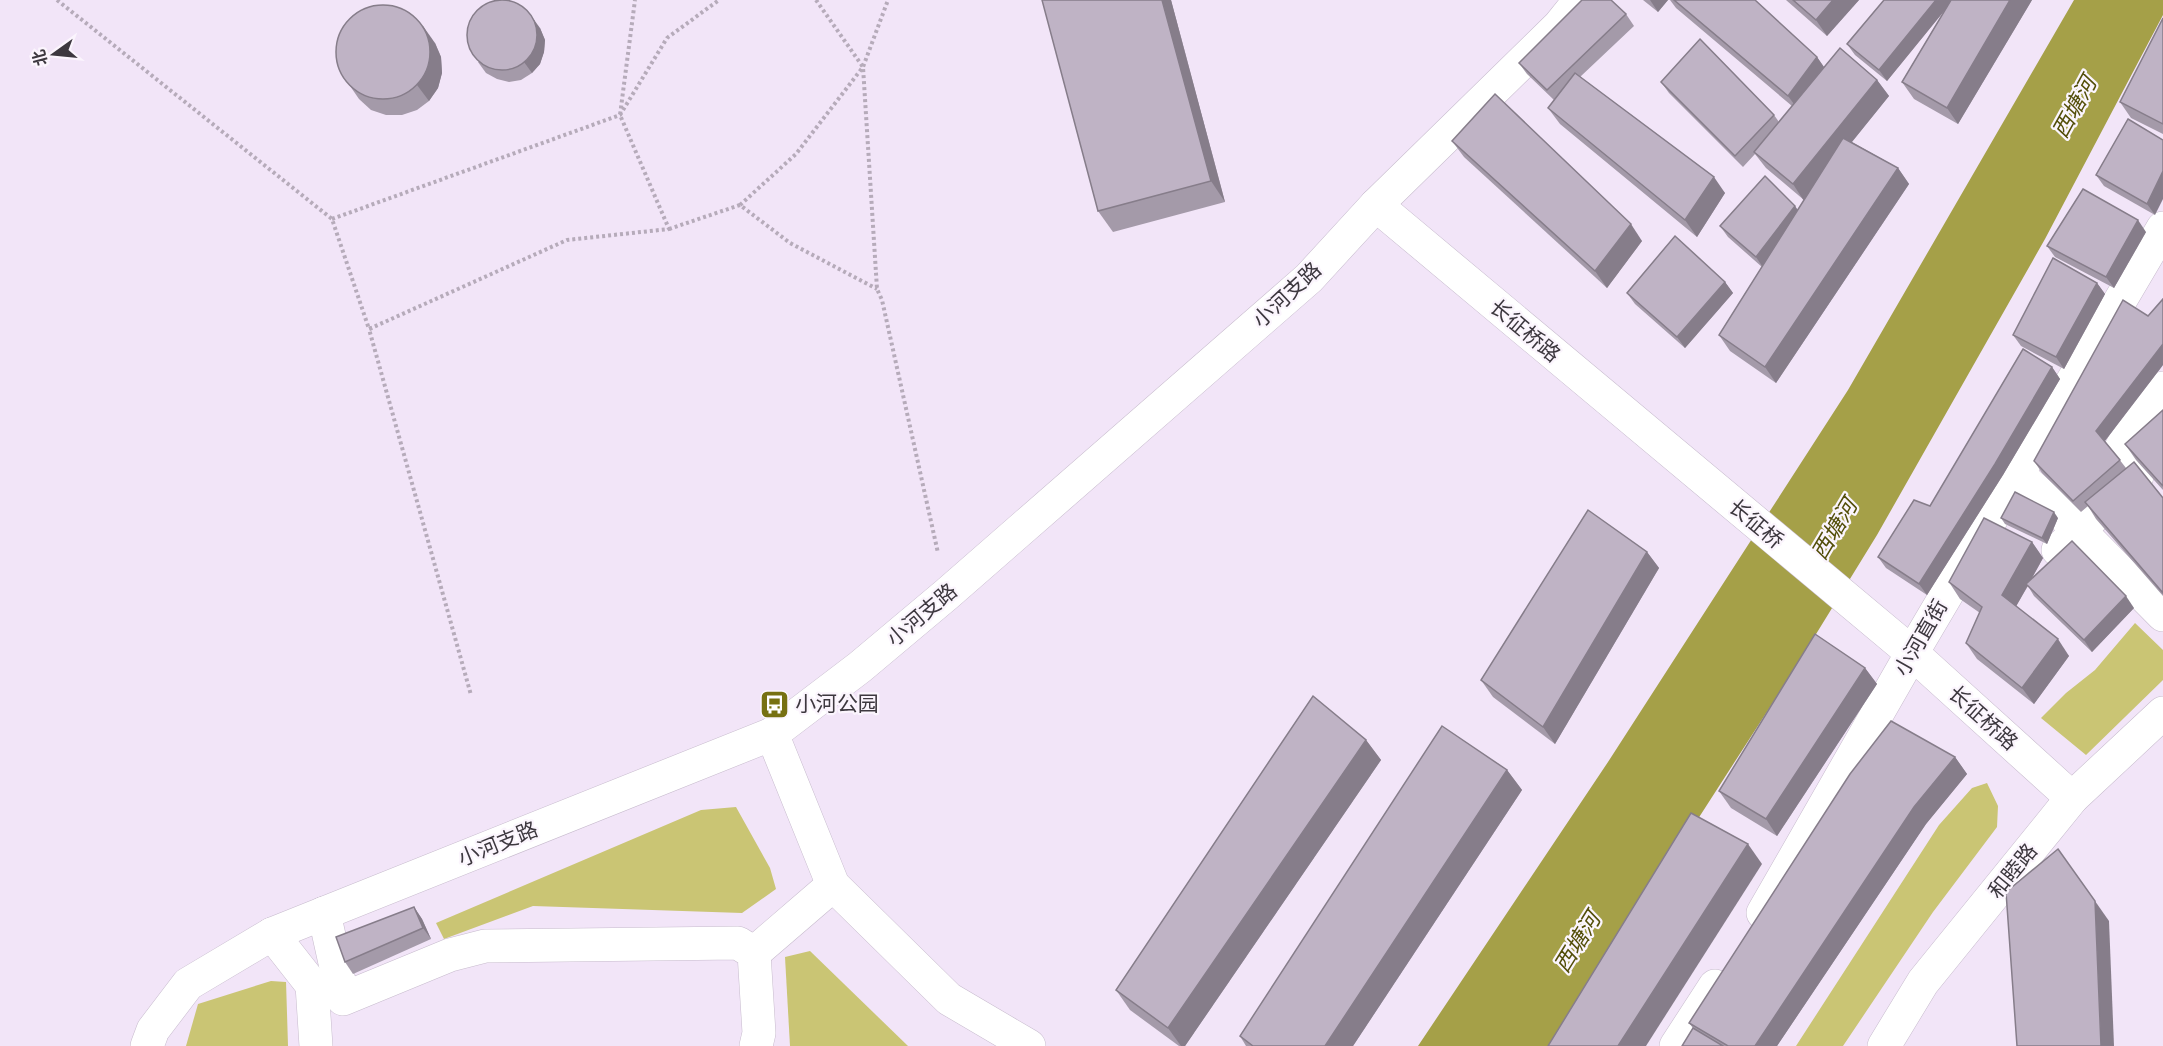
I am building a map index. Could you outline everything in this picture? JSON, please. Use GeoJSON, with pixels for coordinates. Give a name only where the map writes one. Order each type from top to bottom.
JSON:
{"type":"FeatureCollection","features":[{"type":"Feature","properties":{"kind":"street","name":"小河支路"},"geometry":{"type":"LineString","coordinates":[[147,1046],[153,1030],[188,984],[272,934],[772,734],[860,667],[947,594],[1309,278],[1376,205],[1559,26],[1580,0]]}},
{"type":"Feature","properties":{"kind":"street","name":"长征桥路"},"geometry":{"type":"LineString","coordinates":[[1376,205],[1674,456]]}},
{"type":"Feature","properties":{"kind":"street","name":"小河直街"},"geometry":{"type":"LineString","coordinates":[[1676,1046],[1764,911],[1903,646],[2151,276],[2163,228]]}},
{"type":"Feature","properties":{"kind":"street"},"geometry":{"type":"LineString","coordinates":[[2068,539],[2136,476],[2122,446],[2163,388]]}},
{"type":"Feature","properties":{"kind":"street","name":"长征桥"},"geometry":{"type":"LineString","coordinates":[[1674,456],[1903,646]]}},
{"type":"Feature","properties":{"kind":"street"},"geometry":{"type":"LineString","coordinates":[[2018,474],[2068,539],[2163,615]]}},
{"type":"Feature","properties":{"kind":"street","name":"长征桥路"},"geometry":{"type":"LineString","coordinates":[[1903,646],[2072,798]]}},
{"type":"Feature","properties":{"kind":"street","name":"和睦路"},"geometry":{"type":"LineString","coordinates":[[1884,1046],[1923,982],[2072,798],[2163,713]]}},
{"type":"Feature","properties":{"kind":"street"},"geometry":{"type":"LineString","coordinates":[[772,734],[833,885],[949,999],[1029,1046]]}},
{"type":"Feature","properties":{"kind":"street"},"geometry":{"type":"LineString","coordinates":[[754,953],[833,885]]}},
{"type":"Feature","properties":{"kind":"street"},"geometry":{"type":"LineString","coordinates":[[324,913],[344,999]]}},
{"type":"Feature","properties":{"kind":"street"},"geometry":{"type":"LineString","coordinates":[[272,934],[312,985],[315,1033]]}},
{"type":"Feature","properties":{"kind":"street"},"geometry":{"type":"LineString","coordinates":[[315,1033],[344,999],[450,955],[485,946],[738,943],[754,953]]}},
{"type":"Feature","properties":{"kind":"street"},"geometry":{"type":"LineString","coordinates":[[754,953],[759,1033],[756,1046]]}},
{"type":"Feature","properties":{"kind":"path"},"geometry":{"type":"LineString","coordinates":[[58,0],[332,219],[369,329],[471,695]]}},
{"type":"Feature","properties":{"kind":"path"},"geometry":{"type":"LineString","coordinates":[[635,0],[620,115],[669,229]]}},
{"type":"Feature","properties":{"kind":"path"},"geometry":{"type":"LineString","coordinates":[[332,219],[620,115],[667,38],[718,0]]}},
{"type":"Feature","properties":{"kind":"path"},"geometry":{"type":"LineString","coordinates":[[816,0],[863,67],[877,289],[882,300],[947,594]]}},
{"type":"Feature","properties":{"kind":"path"},"geometry":{"type":"LineString","coordinates":[[369,329],[567,240],[669,229],[740,205],[796,154],[863,67],[888,0]]}},
{"type":"Feature","properties":{"kind":"path"},"geometry":{"type":"LineString","coordinates":[[740,205],[790,243],[877,289]]}},
{"type":"Feature","properties":{"kind":"shaded area"},"geometry":{"type":"Polygon","coordinates":[[[2135,623],[2163,650],[2163,680],[2086,755],[2041,718],[2066,693],[2095,670],[2135,623]]]}},
{"type":"Feature","properties":{"kind":"shaded area"},"geometry":{"type":"Polygon","coordinates":[[[1987,783],[1998,806],[1997,827],[1933,912],[1843,1046],[1796,1046],[1939,825],[1972,788],[1987,783]]]}},
{"type":"Feature","properties":{"kind":"shaded area"},"geometry":{"type":"Polygon","coordinates":[[[736,807],[770,868],[776,889],[742,913],[533,906],[444,939],[436,923],[701,810],[736,807]]]}},
{"type":"Feature","properties":{"kind":"shaded area"},"geometry":{"type":"Polygon","coordinates":[[[810,951],[908,1046],[790,1046],[785,957],[810,951]]]}},
{"type":"Feature","properties":{"kind":"shaded area"},"geometry":{"type":"Polygon","coordinates":[[[271,981],[286,982],[288,1046],[186,1046],[198,1004],[271,981]]]}},
{"type":"Feature","properties":{"kind":"water","name":"西塘河"},"geometry":{"type":"Polygon","coordinates":[[[2074,0],[2163,0],[2163,15],[2045,239],[1877,535],[1797,665],[1604,965],[1556,1046],[1418,1046],[1608,762],[1848,390],[2074,0]]]}},
{"type":"Feature","properties":{"kind":"building"},"geometry":{"type":"Polygon","coordinates":[[[502,0],[515,3],[527,10],[534,22],[537,35],[534,48],[527,60],[515,67],[502,70],[489,67],[477,60],[470,48],[467,35],[470,22],[477,10],[489,3],[502,0]]]}},
{"type":"Feature","properties":{"kind":"building"},"geometry":{"type":"Polygon","coordinates":[[[1042,0],[1162,0],[1211,181],[1098,211],[1042,0]]]}},
{"type":"Feature","properties":{"kind":"building"},"geometry":{"type":"Polygon","coordinates":[[[1582,0],[1611,0],[1626,14],[1547,90],[1519,63],[1582,0]]]}},
{"type":"Feature","properties":{"kind":"building"},"geometry":{"type":"Polygon","coordinates":[[[1674,0],[1755,0],[1817,57],[1788,96],[1674,0]]]}},
{"type":"Feature","properties":{"kind":"building"},"geometry":{"type":"Polygon","coordinates":[[[1793,0],[1833,0],[1816,20],[1793,0]]]}},
{"type":"Feature","properties":{"kind":"building"},"geometry":{"type":"Polygon","coordinates":[[[1884,0],[1936,0],[1879,70],[1847,44],[1884,0]]]}},
{"type":"Feature","properties":{"kind":"building"},"geometry":{"type":"Polygon","coordinates":[[[1951,0],[2010,0],[1947,108],[1902,82],[1951,0]]]}},
{"type":"Feature","properties":{"kind":"building"},"geometry":{"type":"Polygon","coordinates":[[[383,5],[401,8],[416,19],[427,34],[430,52],[427,70],[416,85],[401,96],[383,99],[365,96],[350,85],[339,70],[336,52],[339,34],[350,19],[365,8],[383,5]]]}},
{"type":"Feature","properties":{"kind":"building"},"geometry":{"type":"Polygon","coordinates":[[[2163,18],[2163,124],[2120,102],[2163,18]]]}},
{"type":"Feature","properties":{"kind":"building"},"geometry":{"type":"Polygon","coordinates":[[[1700,39],[1774,115],[1735,156],[1661,82],[1700,39]]]}},
{"type":"Feature","properties":{"kind":"building"},"geometry":{"type":"Polygon","coordinates":[[[1840,48],[1877,80],[1793,184],[1754,152],[1840,48]]]}},
{"type":"Feature","properties":{"kind":"building"},"geometry":{"type":"Polygon","coordinates":[[[1575,73],[1714,177],[1685,220],[1548,108],[1575,73]]]}},
{"type":"Feature","properties":{"kind":"building"},"geometry":{"type":"Polygon","coordinates":[[[1495,94],[1631,224],[1595,271],[1452,141],[1495,94]]]}},
{"type":"Feature","properties":{"kind":"building"},"geometry":{"type":"Polygon","coordinates":[[[2128,119],[2163,140],[2163,171],[2147,204],[2096,175],[2128,119]]]}},
{"type":"Feature","properties":{"kind":"building"},"geometry":{"type":"Polygon","coordinates":[[[1843,138],[1898,168],[1765,367],[1719,335],[1843,138]]]}},
{"type":"Feature","properties":{"kind":"building"},"geometry":{"type":"Polygon","coordinates":[[[1765,176],[1795,206],[1756,257],[1720,226],[1765,176]]]}},
{"type":"Feature","properties":{"kind":"building"},"geometry":{"type":"Polygon","coordinates":[[[2083,189],[2138,220],[2106,277],[2047,246],[2083,189]]]}},
{"type":"Feature","properties":{"kind":"building"},"geometry":{"type":"Polygon","coordinates":[[[1675,236],[1725,282],[1677,337],[1627,293],[1675,236]]]}},
{"type":"Feature","properties":{"kind":"building"},"geometry":{"type":"Polygon","coordinates":[[[2053,258],[2097,283],[2056,357],[2013,335],[2053,258]]]}},
{"type":"Feature","properties":{"kind":"building"},"geometry":{"type":"Polygon","coordinates":[[[2163,299],[2163,344],[2096,431],[2120,460],[2073,501],[2034,461],[2123,300],[2148,316],[2163,299]]]}},
{"type":"Feature","properties":{"kind":"building"},"geometry":{"type":"Polygon","coordinates":[[[2023,349],[2052,367],[1995,464],[1919,584],[1878,557],[1914,500],[1930,506],[2023,349]]]}},
{"type":"Feature","properties":{"kind":"building"},"geometry":{"type":"Polygon","coordinates":[[[2163,410],[2163,486],[2125,444],[2163,410]]]}},
{"type":"Feature","properties":{"kind":"building"},"geometry":{"type":"Polygon","coordinates":[[[2134,462],[2163,498],[2163,593],[2085,502],[2134,462]]]}},
{"type":"Feature","properties":{"kind":"building"},"geometry":{"type":"Polygon","coordinates":[[[2015,492],[2054,512],[2042,538],[2001,518],[2015,492]]]}},
{"type":"Feature","properties":{"kind":"building"},"geometry":{"type":"Polygon","coordinates":[[[1588,510],[1647,552],[1543,727],[1481,680],[1588,510]]]}},
{"type":"Feature","properties":{"kind":"building"},"geometry":{"type":"Polygon","coordinates":[[[1984,518],[2032,542],[2002,595],[2058,639],[2022,688],[1966,643],[1982,607],[1949,582],[1984,518]]]}},
{"type":"Feature","properties":{"kind":"building"},"geometry":{"type":"Polygon","coordinates":[[[2072,541],[2126,596],[2084,640],[2026,584],[2072,541]]]}},
{"type":"Feature","properties":{"kind":"building"},"geometry":{"type":"Polygon","coordinates":[[[1815,634],[1865,668],[1766,819],[1719,791],[1815,634]]]}},
{"type":"Feature","properties":{"kind":"building"},"geometry":{"type":"Polygon","coordinates":[[[1313,696],[1366,740],[1168,1028],[1116,990],[1313,696]]]}},
{"type":"Feature","properties":{"kind":"building"},"geometry":{"type":"Polygon","coordinates":[[[1891,721],[1955,757],[1914,807],[1755,1046],[1728,1046],[1689,1023],[1850,774],[1891,721]]]}},
{"type":"Feature","properties":{"kind":"building"},"geometry":{"type":"Polygon","coordinates":[[[1442,726],[1507,770],[1325,1046],[1253,1046],[1240,1036],[1442,726]]]}},
{"type":"Feature","properties":{"kind":"building"},"geometry":{"type":"Polygon","coordinates":[[[1691,813],[1748,844],[1618,1046],[1548,1046],[1691,813]]]}},
{"type":"Feature","properties":{"kind":"building"},"geometry":{"type":"Polygon","coordinates":[[[2058,849],[2095,901],[2101,1046],[2017,1046],[2006,892],[2058,849]]]}},
{"type":"Feature","properties":{"kind":"building"},"geometry":{"type":"Polygon","coordinates":[[[414,907],[423,928],[345,962],[336,937],[414,907]]]}},
{"type":"Feature","properties":{"kind":"building"},"geometry":{"type":"Polygon","coordinates":[[[1693,1028],[1723,1046],[1682,1046],[1693,1028]]]}},
{"type":"Feature","properties":{"kind":"place","name":"小河公园"},"geometry":{"type":"Point","coordinates":[774,704]}}]}
